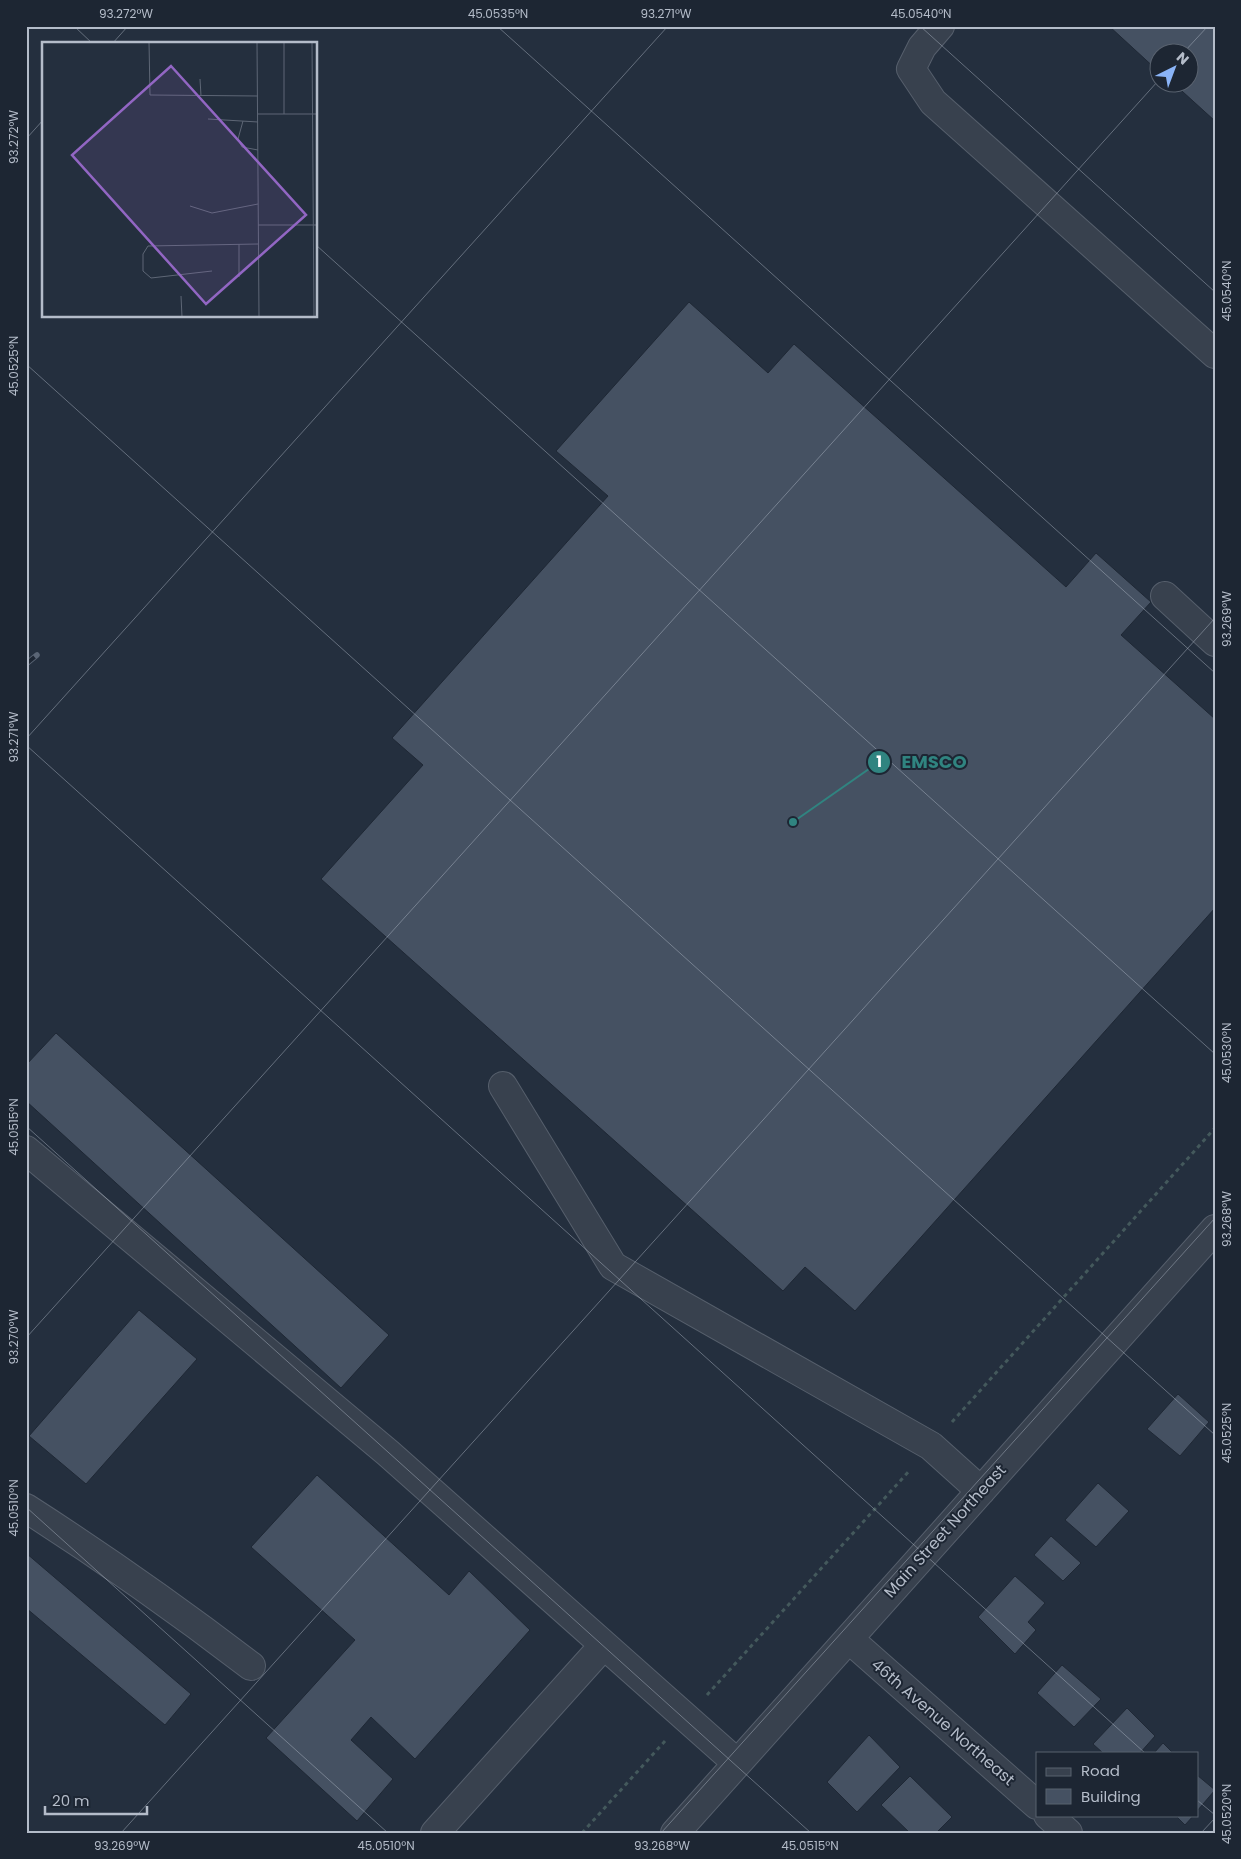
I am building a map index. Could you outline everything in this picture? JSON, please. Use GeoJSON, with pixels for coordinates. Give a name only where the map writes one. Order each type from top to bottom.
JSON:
{"type":"FeatureCollection","features":[{"type":"Feature","properties":{"kind":"street"},"geometry":{"type":"LineString","coordinates":[[940,26],[922,46],[910,69],[933,102],[1215,354]]}},
{"type":"Feature","properties":{"kind":"street"},"geometry":{"type":"LineString","coordinates":[[1165,596],[1215,642]]}},
{"type":"Feature","properties":{"kind":"street"},"geometry":{"type":"LineString","coordinates":[[503,1086],[613,1266],[931,1446],[981,1491]]}},
{"type":"Feature","properties":{"kind":"street"},"geometry":{"type":"LineString","coordinates":[[26,1150],[388,1454],[737,1763]]}},
{"type":"Feature","properties":{"kind":"street","name":"Main Street Northeast"},"geometry":{"type":"LineString","coordinates":[[675,1833],[1215,1229]]}},
{"type":"Feature","properties":{"kind":"street"},"geometry":{"type":"LineString","coordinates":[[26,1508],[195,1623],[251,1666]]}},
{"type":"Feature","properties":{"kind":"street","name":"46th Avenue Northeast"},"geometry":{"type":"LineString","coordinates":[[849,1639],[1036,1804]]}},
{"type":"Feature","properties":{"kind":"street"},"geometry":{"type":"LineString","coordinates":[[435,1833],[604,1645]]}},
{"type":"Feature","properties":{"kind":"street"},"geometry":{"type":"LineString","coordinates":[[1049,1816],[1068,1833]]}},
{"type":"Feature","properties":{"kind":"path"},"geometry":{"type":"LineString","coordinates":[[582,1833],[1215,1128]]}},
{"type":"Feature","properties":{"kind":"building"},"geometry":{"type":"Polygon","coordinates":[[[1109,26],[1215,26],[1215,121],[1183,92],[1198,92],[1198,42],[1148,42],[1148,62],[1109,26]]]}},
{"type":"Feature","properties":{"kind":"building"},"geometry":{"type":"Polygon","coordinates":[[[689,302],[768,373],[794,344],[1066,587],[1096,553],[1151,602],[1121,635],[1215,719],[1215,908],[855,1311],[805,1267],[783,1291],[321,879],[423,765],[392,738],[608,496],[556,451],[689,302]]]}},
{"type":"Feature","properties":{"kind":"building"},"geometry":{"type":"Polygon","coordinates":[[[56,1033],[389,1335],[341,1388],[26,1101],[26,1065],[56,1033]]]}},
{"type":"Feature","properties":{"kind":"building"},"geometry":{"type":"Polygon","coordinates":[[[139,1310],[197,1359],[86,1484],[29,1436],[139,1310]]]}},
{"type":"Feature","properties":{"kind":"building"},"geometry":{"type":"Polygon","coordinates":[[[1178,1394],[1209,1422],[1180,1456],[1147,1429],[1178,1394]]]}},
{"type":"Feature","properties":{"kind":"building"},"geometry":{"type":"Polygon","coordinates":[[[317,1475],[449,1595],[469,1571],[530,1630],[415,1759],[371,1717],[351,1740],[393,1779],[357,1821],[266,1738],[355,1640],[251,1547],[317,1475]]]}},
{"type":"Feature","properties":{"kind":"building"},"geometry":{"type":"Polygon","coordinates":[[[1098,1483],[1129,1511],[1096,1547],[1065,1520],[1098,1483]]]}},
{"type":"Feature","properties":{"kind":"building"},"geometry":{"type":"Polygon","coordinates":[[[1051,1536],[1081,1563],[1063,1581],[1034,1555],[1051,1536]]]}},
{"type":"Feature","properties":{"kind":"building"},"geometry":{"type":"Polygon","coordinates":[[[26,1553],[191,1694],[165,1725],[26,1608],[26,1553]]]}},
{"type":"Feature","properties":{"kind":"building"},"geometry":{"type":"Polygon","coordinates":[[[1015,1576],[1045,1603],[1028,1622],[1036,1630],[1015,1654],[978,1617],[1015,1576]]]}},
{"type":"Feature","properties":{"kind":"building"},"geometry":{"type":"Polygon","coordinates":[[[1062,1665],[1101,1699],[1074,1727],[1037,1693],[1062,1665]]]}},
{"type":"Feature","properties":{"kind":"building"},"geometry":{"type":"Polygon","coordinates":[[[1127,1708],[1155,1736],[1141,1752],[1102,1752],[1093,1744],[1127,1708]]]}},
{"type":"Feature","properties":{"kind":"building"},"geometry":{"type":"Polygon","coordinates":[[[869,1735],[900,1767],[857,1812],[827,1782],[869,1735]]]}},
{"type":"Feature","properties":{"kind":"building"},"geometry":{"type":"Polygon","coordinates":[[[1163,1743],[1172,1752],[1155,1752],[1163,1743]]]}},
{"type":"Feature","properties":{"kind":"building"},"geometry":{"type":"Polygon","coordinates":[[[910,1776],[952,1817],[936,1833],[910,1833],[881,1805],[910,1776]]]}},
{"type":"Feature","properties":{"kind":"building"},"geometry":{"type":"Polygon","coordinates":[[[1198,1776],[1215,1790],[1198,1810],[1198,1776]]]}},
{"type":"Feature","properties":{"kind":"building"},"geometry":{"type":"Polygon","coordinates":[[[1176,1816],[1193,1816],[1185,1825],[1176,1816]]]}},
{"type":"Feature","properties":{"kind":"railway"},"geometry":{"type":"LineString","coordinates":[[26,664],[37,655]]}},
{"type":"Feature","properties":{"kind":"place","name":"EMSCO"},"geometry":{"type":"Point","coordinates":[793,822]}}]}
